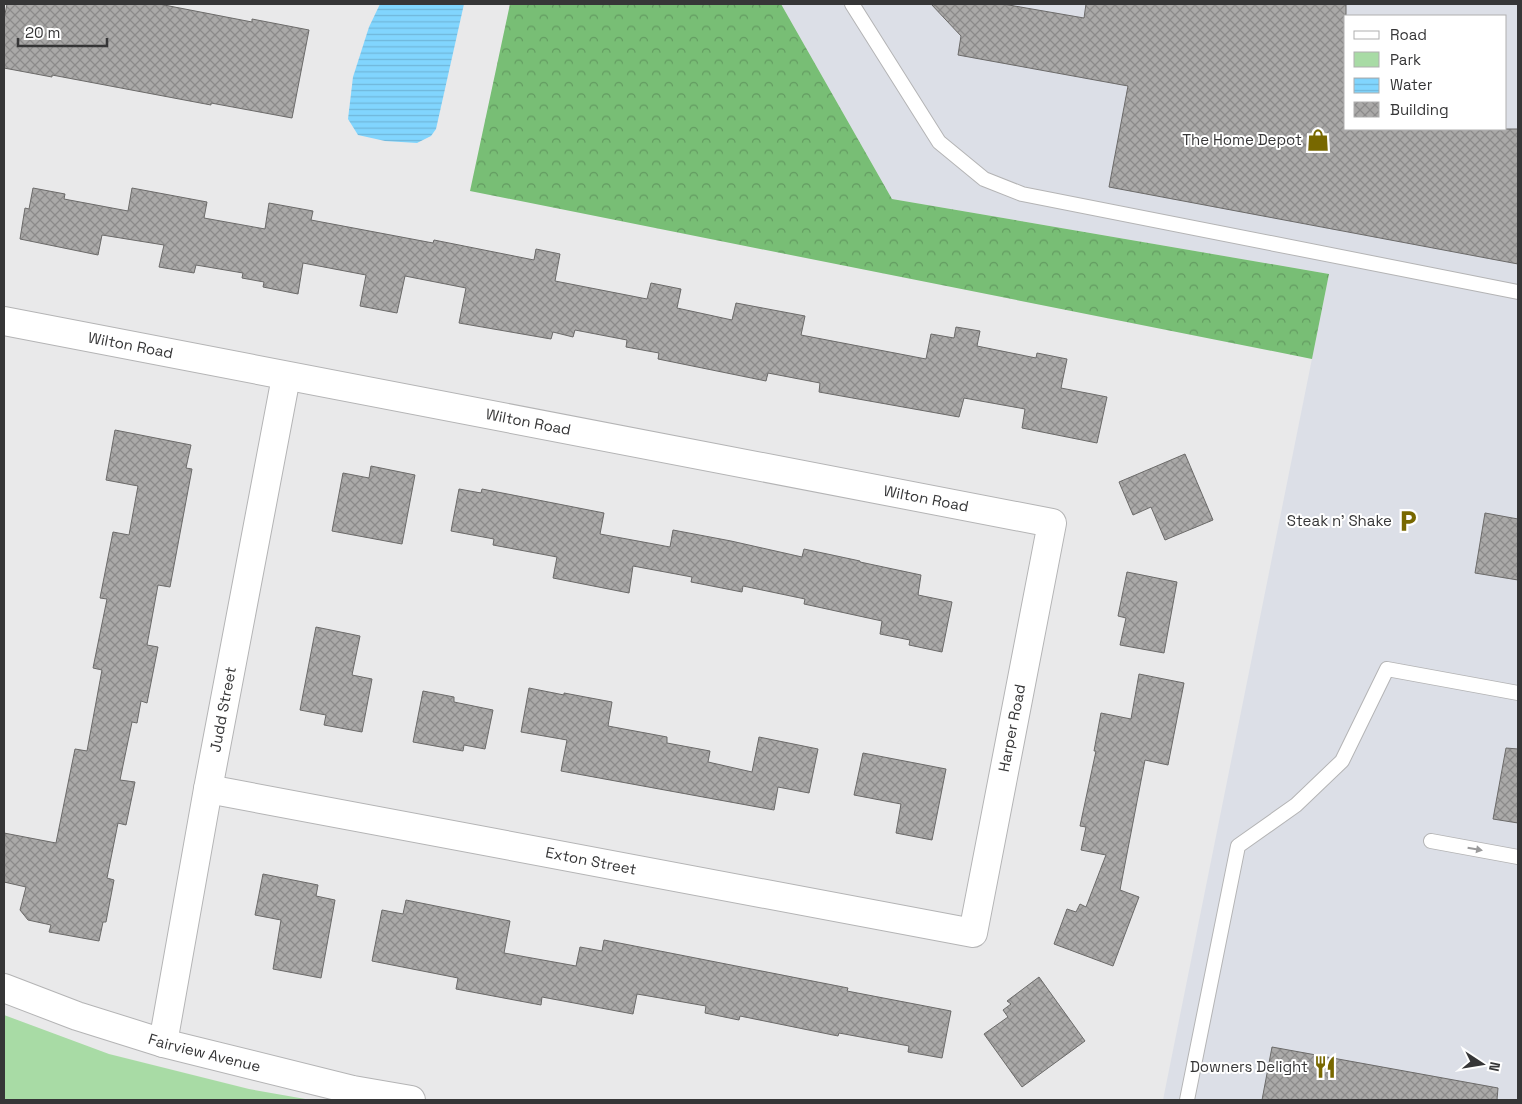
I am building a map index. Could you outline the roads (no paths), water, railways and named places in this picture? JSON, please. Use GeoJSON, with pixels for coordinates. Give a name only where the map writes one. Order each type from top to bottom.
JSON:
{"type":"FeatureCollection","features":[{"type":"Feature","properties":{"kind":"street","name":"Wilton Road"},"geometry":{"type":"LineString","coordinates":[[4,322],[1052,524]]}},
{"type":"Feature","properties":{"kind":"street","name":"Judd Street"},"geometry":{"type":"LineString","coordinates":[[162,1043],[286,376]]}},
{"type":"Feature","properties":{"kind":"street","name":"Harper Road"},"geometry":{"type":"LineString","coordinates":[[973,933],[1052,524]]}},
{"type":"Feature","properties":{"kind":"street","name":"Exton Street"},"geometry":{"type":"LineString","coordinates":[[208,789],[973,933]]}},
{"type":"Feature","properties":{"kind":"street","name":"Fairview Avenue"},"geometry":{"type":"LineString","coordinates":[[4,988],[78,1016],[162,1043],[353,1090],[411,1100]]}},
{"type":"Feature","properties":{"kind":"lane"},"geometry":{"type":"LineString","coordinates":[[852,4],[939,142],[984,179],[1022,194],[1518,292]]}},
{"type":"Feature","properties":{"kind":"lane"},"geometry":{"type":"LineString","coordinates":[[1188,1100],[1238,846],[1296,805],[1342,761],[1387,669],[1518,694]]}},
{"type":"Feature","properties":{"kind":"lane"},"geometry":{"type":"LineString","coordinates":[[1431,841],[1518,857]]}},
{"type":"Feature","properties":{"kind":"water"},"geometry":{"type":"Polygon","coordinates":[[[380,4],[464,4],[436,129],[431,136],[417,143],[385,141],[358,135],[348,119],[353,77],[369,27],[380,4]]]}},
{"type":"Feature","properties":{"kind":"place","name":"The Home Depot"},"geometry":{"type":"Point","coordinates":[1318,140]}},
{"type":"Feature","properties":{"kind":"place","name":"Steak n' Shake"},"geometry":{"type":"Point","coordinates":[1408,521]}},
{"type":"Feature","properties":{"kind":"place","name":"Downers Delight"},"geometry":{"type":"Point","coordinates":[1325,1067]}}]}
